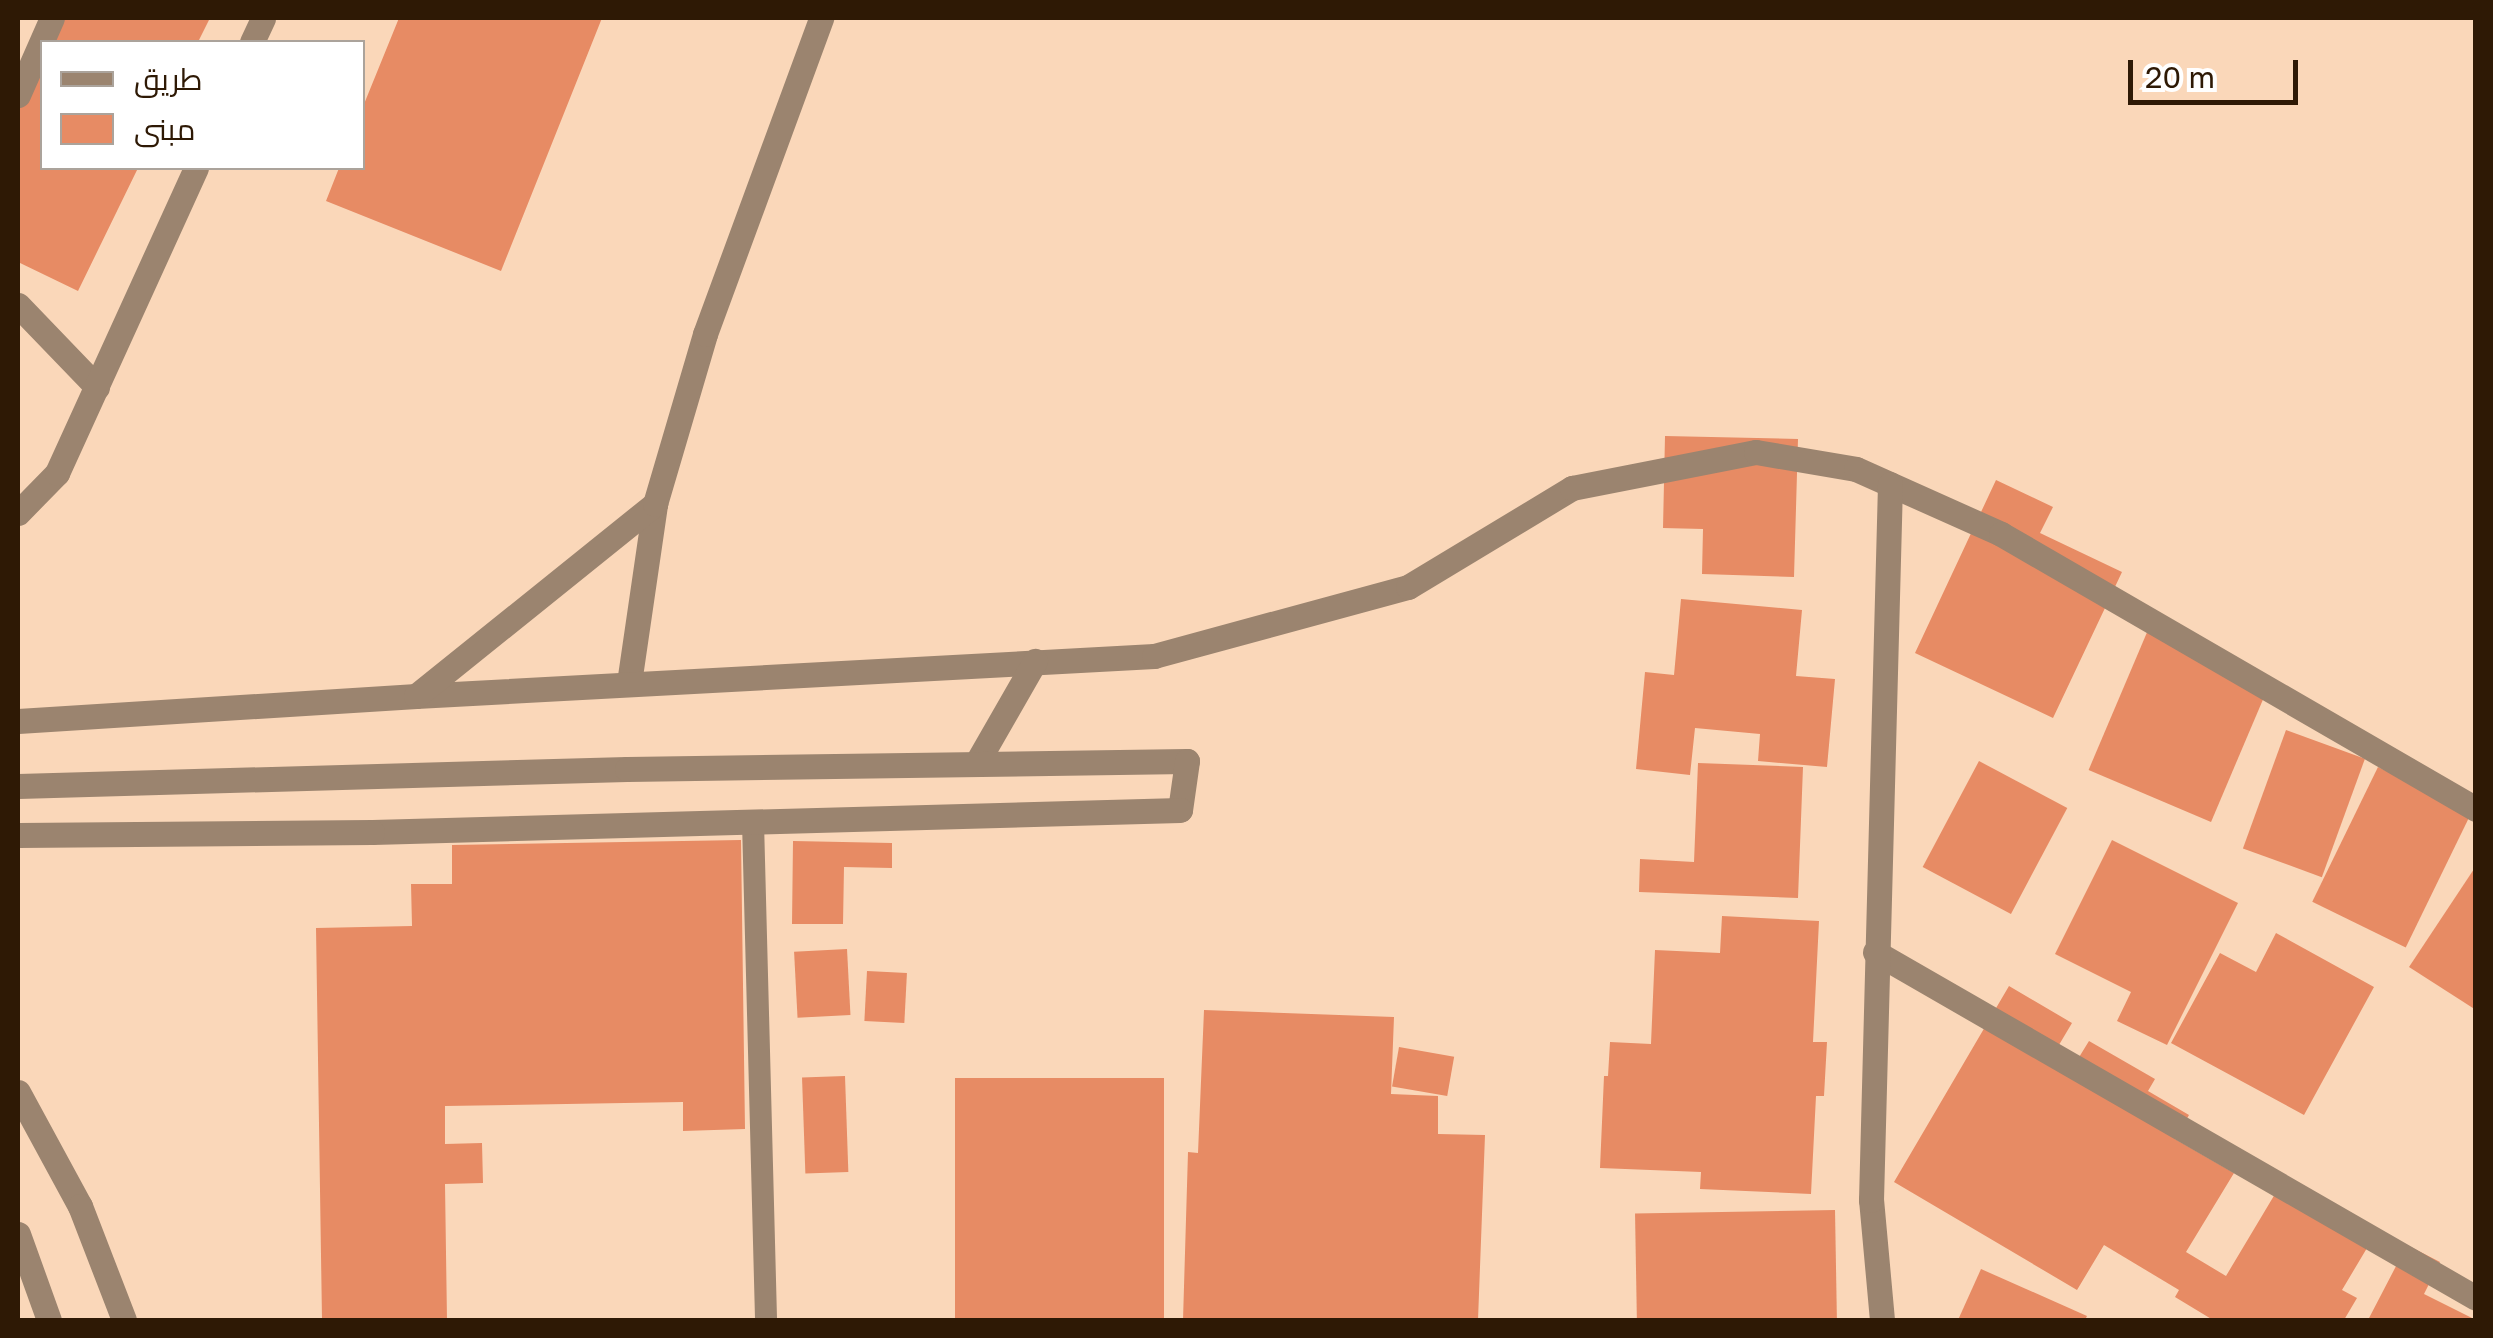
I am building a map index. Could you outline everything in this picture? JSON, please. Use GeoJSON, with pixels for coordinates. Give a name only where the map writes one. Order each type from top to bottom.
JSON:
{"type":"FeatureCollection","features":[{"type":"Feature","properties":{"kind":"street"},"geometry":{"type":"LineString","coordinates":[[629,683],[655,504],[705,334],[821,18]]}},
{"type":"Feature","properties":{"kind":"street"},"geometry":{"type":"LineString","coordinates":[[18,95],[40,45]]}},
{"type":"Feature","properties":{"kind":"street"},"geometry":{"type":"LineString","coordinates":[[18,513],[57,472],[195,170]]}},
{"type":"Feature","properties":{"kind":"street"},"geometry":{"type":"LineString","coordinates":[[18,304],[97,387]]}},
{"type":"Feature","properties":{"kind":"street"},"geometry":{"type":"LineString","coordinates":[[18,721],[629,683],[1154,656],[1408,587],[1572,488],[1678,464],[1756,452],[1856,469],[2001,534],[2476,809]]}},
{"type":"Feature","properties":{"kind":"street"},"geometry":{"type":"LineString","coordinates":[[1882,1320],[1871,1200],[1890,484]]}},
{"type":"Feature","properties":{"kind":"street"},"geometry":{"type":"LineString","coordinates":[[416,696],[655,504]]}},
{"type":"Feature","properties":{"kind":"street"},"geometry":{"type":"LineString","coordinates":[[976,764],[1035,661]]}},
{"type":"Feature","properties":{"kind":"street"},"geometry":{"type":"LineString","coordinates":[[18,786],[1187,761],[1180,810],[372,832],[18,835]]}},
{"type":"Feature","properties":{"kind":"street"},"geometry":{"type":"LineString","coordinates":[[1875,952],[2476,1298]]}},
{"type":"Feature","properties":{"kind":"street"},"geometry":{"type":"LineString","coordinates":[[18,1092],[80,1206],[124,1320]]}},
{"type":"Feature","properties":{"kind":"street"},"geometry":{"type":"LineString","coordinates":[[18,1234],[49,1320]]}},
{"type":"Feature","properties":{"kind":"lane"},"geometry":{"type":"LineString","coordinates":[[753,822],[766,1320]]}},
{"type":"Feature","properties":{"kind":"building"},"geometry":{"type":"Polygon","coordinates":[[[47,18],[210,18],[199,40],[40,40],[40,170],[137,170],[78,291],[18,262],[18,78],[47,18]]]}},
{"type":"Feature","properties":{"kind":"building"},"geometry":{"type":"Polygon","coordinates":[[[399,18],[602,18],[501,271],[326,201],[338,170],[365,170],[365,102],[399,18]]]}},
{"type":"Feature","properties":{"kind":"building"},"geometry":{"type":"Polygon","coordinates":[[[1665,436],[1798,439],[1794,577],[1702,574],[1703,529],[1663,528],[1665,436]]]}},
{"type":"Feature","properties":{"kind":"building"},"geometry":{"type":"Polygon","coordinates":[[[1996,480],[2053,507],[2040,533],[2122,572],[2053,718],[1915,653],[1996,480]]]}},
{"type":"Feature","properties":{"kind":"building"},"geometry":{"type":"Polygon","coordinates":[[[1681,599],[1802,610],[1796,676],[1835,679],[1827,767],[1758,761],[1760,734],[1695,728],[1690,775],[1636,769],[1645,672],[1674,675],[1681,599]]]}},
{"type":"Feature","properties":{"kind":"building"},"geometry":{"type":"Polygon","coordinates":[[[2148,630],[2270,682],[2211,822],[2089,770],[2148,630]]]}},
{"type":"Feature","properties":{"kind":"building"},"geometry":{"type":"Polygon","coordinates":[[[2286,730],[2365,759],[2322,877],[2243,848],[2286,730]]]}},
{"type":"Feature","properties":{"kind":"building"},"geometry":{"type":"Polygon","coordinates":[[[1979,761],[2067,808],[2011,914],[1923,867],[1979,761]]]}},
{"type":"Feature","properties":{"kind":"building"},"geometry":{"type":"Polygon","coordinates":[[[1698,763],[1803,767],[1798,898],[1639,892],[1640,859],[1694,862],[1698,763]]]}},
{"type":"Feature","properties":{"kind":"building"},"geometry":{"type":"Polygon","coordinates":[[[2378,767],[2471,813],[2406,947],[2312,902],[2378,767]]]}},
{"type":"Feature","properties":{"kind":"building"},"geometry":{"type":"Polygon","coordinates":[[[741,840],[745,1129],[683,1131],[683,1102],[445,1106],[445,1144],[482,1143],[483,1183],[445,1184],[447,1320],[322,1320],[316,928],[412,926],[411,884],[452,884],[452,845],[741,840]]]}},
{"type":"Feature","properties":{"kind":"building"},"geometry":{"type":"Polygon","coordinates":[[[2112,840],[2238,903],[2167,1045],[2117,1021],[2131,992],[2055,954],[2112,840]]]}},
{"type":"Feature","properties":{"kind":"building"},"geometry":{"type":"Polygon","coordinates":[[[793,841],[892,843],[892,868],[844,867],[843,924],[792,924],[793,841]]]}},
{"type":"Feature","properties":{"kind":"building"},"geometry":{"type":"Polygon","coordinates":[[[2476,866],[2476,1010],[2409,967],[2476,866]]]}},
{"type":"Feature","properties":{"kind":"building"},"geometry":{"type":"Polygon","coordinates":[[[1722,916],[1819,921],[1813,1042],[1827,1042],[1824,1096],[1816,1096],[1811,1194],[1700,1189],[1701,1172],[1600,1168],[1604,1076],[1608,1076],[1610,1042],[1651,1044],[1655,950],[1720,953],[1722,916]]]}},
{"type":"Feature","properties":{"kind":"building"},"geometry":{"type":"Polygon","coordinates":[[[2276,933],[2374,987],[2304,1115],[2171,1043],[2220,953],[2256,972],[2276,933]]]}},
{"type":"Feature","properties":{"kind":"building"},"geometry":{"type":"Polygon","coordinates":[[[847,949],[850,1015],[798,1018],[794,952],[847,949]]]}},
{"type":"Feature","properties":{"kind":"building"},"geometry":{"type":"Polygon","coordinates":[[[867,971],[907,973],[904,1023],[864,1021],[867,971]]]}},
{"type":"Feature","properties":{"kind":"building"},"geometry":{"type":"Polygon","coordinates":[[[2009,986],[2072,1023],[2053,1055],[2073,1067],[2089,1041],[2155,1079],[2148,1091],[2189,1115],[2175,1139],[2234,1173],[2186,1252],[2226,1276],[2275,1194],[2367,1248],[2342,1290],[2357,1298],[2344,1320],[2213,1320],[2175,1297],[2179,1290],[2104,1245],[2077,1290],[1894,1182],[2009,986]]]}},
{"type":"Feature","properties":{"kind":"building"},"geometry":{"type":"Polygon","coordinates":[[[1204,1010],[1394,1017],[1391,1094],[1438,1096],[1438,1134],[1485,1135],[1478,1320],[1183,1320],[1188,1152],[1198,1153],[1204,1010]]]}},
{"type":"Feature","properties":{"kind":"building"},"geometry":{"type":"Polygon","coordinates":[[[1399,1047],[1454,1057],[1447,1096],[1392,1086],[1399,1047]]]}},
{"type":"Feature","properties":{"kind":"building"},"geometry":{"type":"Polygon","coordinates":[[[845,1076],[848,1172],[805,1173],[802,1078],[845,1076]]]}},
{"type":"Feature","properties":{"kind":"building"},"geometry":{"type":"Polygon","coordinates":[[[955,1078],[1164,1078],[1164,1320],[955,1320],[955,1078]]]}},
{"type":"Feature","properties":{"kind":"building"},"geometry":{"type":"Polygon","coordinates":[[[1835,1210],[1837,1320],[1637,1320],[1635,1213],[1835,1210]]]}},
{"type":"Feature","properties":{"kind":"building"},"geometry":{"type":"Polygon","coordinates":[[[2407,1245],[2440,1262],[2424,1294],[2476,1320],[2368,1320],[2407,1245]]]}},
{"type":"Feature","properties":{"kind":"building"},"geometry":{"type":"Polygon","coordinates":[[[1981,1269],[2087,1316],[2085,1320],[1958,1320],[1981,1269]]]}}]}
